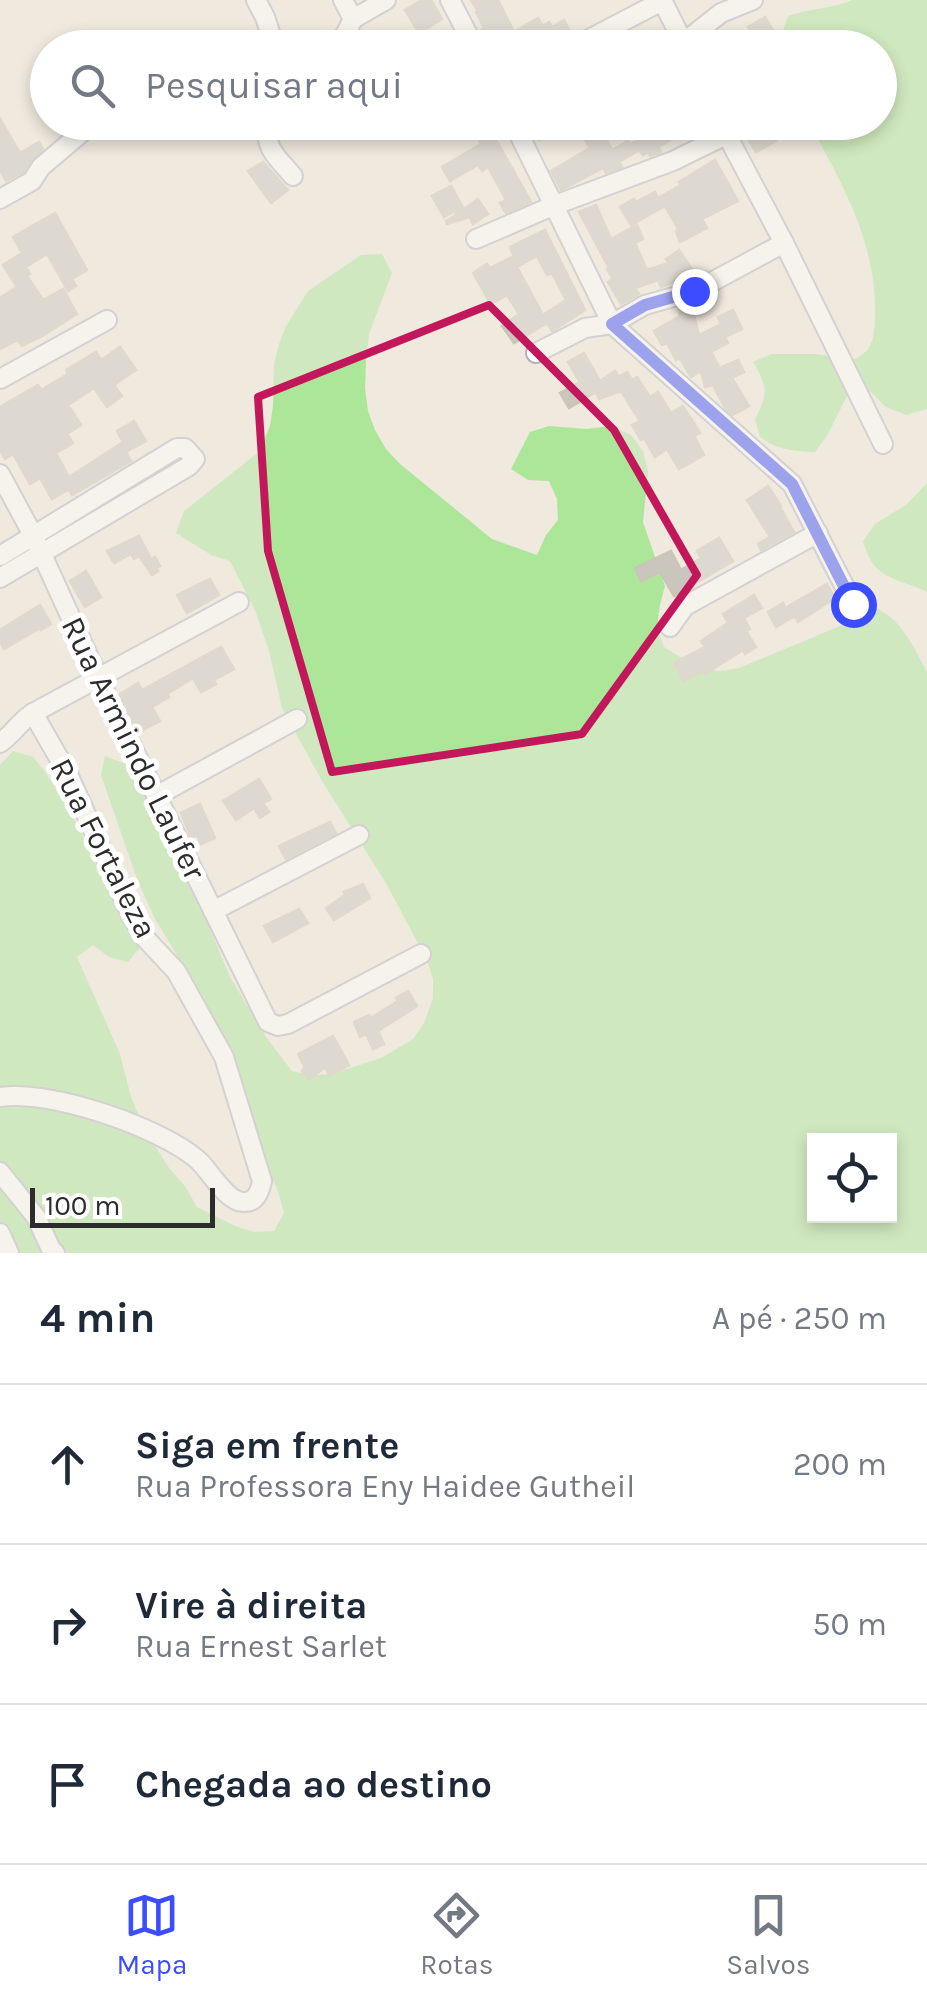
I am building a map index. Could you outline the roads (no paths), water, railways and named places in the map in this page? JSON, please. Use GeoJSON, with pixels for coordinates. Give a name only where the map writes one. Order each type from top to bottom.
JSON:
{"type":"FeatureCollection","features":[{"type":"Feature","properties":{"kind":"street"},"geometry":{"type":"LineString","coordinates":[[256,0],[269,30]]}},
{"type":"Feature","properties":{"kind":"street"},"geometry":{"type":"LineString","coordinates":[[343,0],[353,18]]}},
{"type":"Feature","properties":{"kind":"street"},"geometry":{"type":"LineString","coordinates":[[347,30],[353,18],[386,0]]}},
{"type":"Feature","properties":{"kind":"street"},"geometry":{"type":"LineString","coordinates":[[450,0],[466,30]]}},
{"type":"Feature","properties":{"kind":"street"},"geometry":{"type":"LineString","coordinates":[[606,30],[662,0],[677,30]]}},
{"type":"Feature","properties":{"kind":"street"},"geometry":{"type":"LineString","coordinates":[[702,30],[721,14],[752,0]]}},
{"type":"Feature","properties":{"kind":"street"},"geometry":{"type":"LineString","coordinates":[[0,199],[32,181],[40,167],[73,140]]}},
{"type":"Feature","properties":{"kind":"street"},"geometry":{"type":"LineString","coordinates":[[266,140],[269,149],[293,176]]}},
{"type":"Feature","properties":{"kind":"street"},"geometry":{"type":"LineString","coordinates":[[522,140],[612,324],[792,484],[853,604]]}},
{"type":"Feature","properties":{"kind":"street"},"geometry":{"type":"LineString","coordinates":[[476,239],[674,160],[706,140]]}},
{"type":"Feature","properties":{"kind":"street"},"geometry":{"type":"LineString","coordinates":[[729,140],[883,444]]}},
{"type":"Feature","properties":{"kind":"street"},"geometry":{"type":"LineString","coordinates":[[536,353],[584,328],[612,324],[645,305],[694,291],[784,243]]}},
{"type":"Feature","properties":{"kind":"street"},"geometry":{"type":"LineString","coordinates":[[0,379],[106,320]]}},
{"type":"Feature","properties":{"kind":"street"},"geometry":{"type":"LineString","coordinates":[[0,556],[38,546],[195,459],[185,448],[177,448],[38,546],[0,578]]}},
{"type":"Feature","properties":{"kind":"street","name":"Rua Armindo Laufer"},"geometry":{"type":"LineString","coordinates":[[0,474],[268,1022],[288,1024],[421,954]]}},
{"type":"Feature","properties":{"kind":"street"},"geometry":{"type":"LineString","coordinates":[[670,627],[685,606],[818,534]]}},
{"type":"Feature","properties":{"kind":"street"},"geometry":{"type":"LineString","coordinates":[[33,713],[239,602]]}},
{"type":"Feature","properties":{"kind":"street","name":"Rua Fortaleza"},"geometry":{"type":"LineString","coordinates":[[0,742],[33,713],[68,774],[131,915],[144,938],[176,971],[224,1057],[262,1182],[260,1192],[253,1200],[235,1199],[201,1162],[170,1140],[103,1114],[38,1097],[0,1098]]}},
{"type":"Feature","properties":{"kind":"street"},"geometry":{"type":"LineString","coordinates":[[156,796],[297,719]]}},
{"type":"Feature","properties":{"kind":"street"},"geometry":{"type":"LineString","coordinates":[[213,912],[359,836]]}},
{"type":"Feature","properties":{"kind":"street"},"geometry":{"type":"LineString","coordinates":[[0,1172],[27,1203],[55,1253]]}},
{"type":"Feature","properties":{"kind":"street"},"geometry":{"type":"LineString","coordinates":[[0,1233],[9,1253]]}}]}
